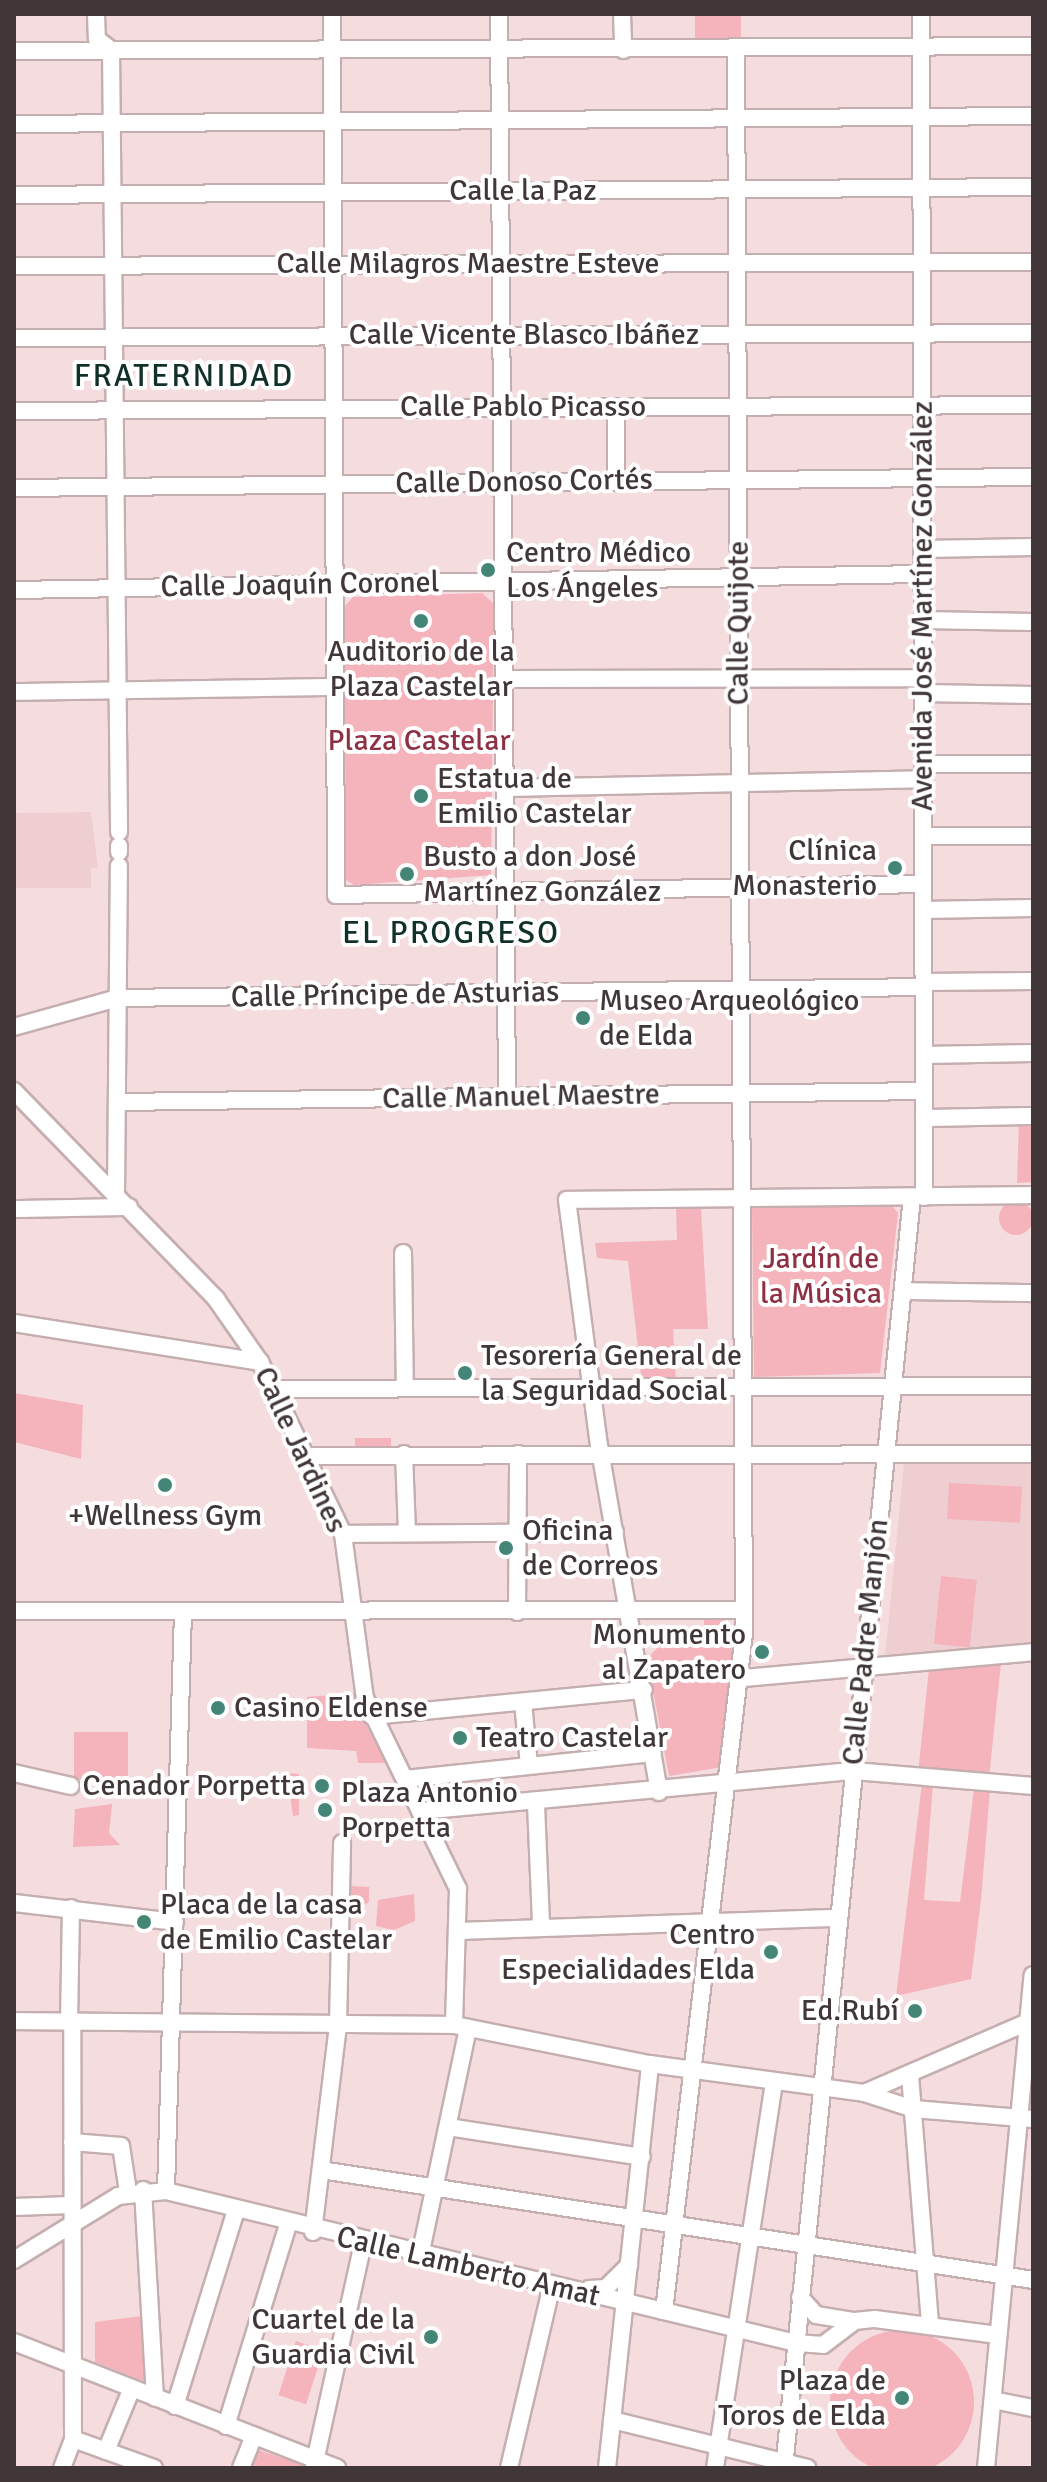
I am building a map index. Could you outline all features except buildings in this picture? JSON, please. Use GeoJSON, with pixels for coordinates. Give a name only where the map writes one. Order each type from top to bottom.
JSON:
{"type":"FeatureCollection","features":[{"type":"Feature","properties":{"kind":"street"},"geometry":{"type":"LineString","coordinates":[[96,14],[97,39],[111,50]]}},
{"type":"Feature","properties":{"kind":"street"},"geometry":{"type":"LineString","coordinates":[[332,14],[336,895],[923,884]]}},
{"type":"Feature","properties":{"kind":"street"},"geometry":{"type":"LineString","coordinates":[[499,14],[502,88],[507,1097]]}},
{"type":"Feature","properties":{"kind":"street"},"geometry":{"type":"LineString","coordinates":[[622,14],[623,50]]}},
{"type":"Feature","properties":{"kind":"street","name":"Avenida José Martínez González"},"geometry":{"type":"LineString","coordinates":[[918,1197],[924,1118],[921,14]]}},
{"type":"Feature","properties":{"kind":"street"},"geometry":{"type":"LineString","coordinates":[[14,51],[1033,46]]}},
{"type":"Feature","properties":{"kind":"street","name":"Calle Quijote"},"geometry":{"type":"LineString","coordinates":[[664,2311],[743,1678],[736,49]]}},
{"type":"Feature","properties":{"kind":"street"},"geometry":{"type":"LineString","coordinates":[[111,50],[119,849],[116,1194]]}},
{"type":"Feature","properties":{"kind":"street"},"geometry":{"type":"LineString","coordinates":[[14,124],[333,124],[1033,116]]}},
{"type":"Feature","properties":{"kind":"street","name":"Calle la Paz"},"geometry":{"type":"LineString","coordinates":[[14,195],[1033,187]]}},
{"type":"Feature","properties":{"kind":"street","name":"Calle Milagros Maestre Esteve"},"geometry":{"type":"LineString","coordinates":[[14,266],[1033,262]]}},
{"type":"Feature","properties":{"kind":"street","name":"Calle Vicente Blasco Ibáñez"},"geometry":{"type":"LineString","coordinates":[[14,338],[1033,333]]}},
{"type":"Feature","properties":{"kind":"street","name":"Calle Pablo Picasso"},"geometry":{"type":"LineString","coordinates":[[14,411],[1033,405]]}},
{"type":"Feature","properties":{"kind":"street"},"geometry":{"type":"LineString","coordinates":[[616,407],[616,481]]}},
{"type":"Feature","properties":{"kind":"street","name":"Calle Donoso Cortés"},"geometry":{"type":"LineString","coordinates":[[14,488],[1033,477]]}},
{"type":"Feature","properties":{"kind":"street"},"geometry":{"type":"LineString","coordinates":[[923,549],[1033,547]]}},
{"type":"Feature","properties":{"kind":"street","name":"Calle Joaquín Coronel"},"geometry":{"type":"LineString","coordinates":[[14,590],[923,574]]}},
{"type":"Feature","properties":{"kind":"street"},"geometry":{"type":"LineString","coordinates":[[923,620],[1033,622]]}},
{"type":"Feature","properties":{"kind":"street"},"geometry":{"type":"LineString","coordinates":[[505,679],[740,679],[923,685],[1033,695]]}},
{"type":"Feature","properties":{"kind":"street"},"geometry":{"type":"LineString","coordinates":[[14,692],[335,687]]}},
{"type":"Feature","properties":{"kind":"street"},"geometry":{"type":"LineString","coordinates":[[506,788],[740,783],[1033,764]]}},
{"type":"Feature","properties":{"kind":"street"},"geometry":{"type":"LineString","coordinates":[[923,836],[1033,836]]}},
{"type":"Feature","properties":{"kind":"street"},"geometry":{"type":"LineString","coordinates":[[923,910],[1033,908]]}},
{"type":"Feature","properties":{"kind":"street","name":"Calle Príncipe de Asturias"},"geometry":{"type":"LineString","coordinates":[[14,1027],[118,998],[742,990],[1033,981]]}},
{"type":"Feature","properties":{"kind":"street"},"geometry":{"type":"LineString","coordinates":[[924,1055],[1033,1053]]}},
{"type":"Feature","properties":{"kind":"street","name":"Calle Jardines"},"geometry":{"type":"LineString","coordinates":[[14,1091],[216,1299],[260,1362],[343,1534],[351,1615],[372,1716],[458,1889],[461,2027],[448,2127],[420,2256]]}},
{"type":"Feature","properties":{"kind":"street","name":"Calle Manuel Maestre"},"geometry":{"type":"LineString","coordinates":[[118,1102],[924,1091]]}},
{"type":"Feature","properties":{"kind":"street"},"geometry":{"type":"LineString","coordinates":[[924,1118],[1033,1116]]}},
{"type":"Feature","properties":{"kind":"street"},"geometry":{"type":"LineString","coordinates":[[97,1175],[117,1157]]}},
{"type":"Feature","properties":{"kind":"street"},"geometry":{"type":"LineString","coordinates":[[659,1792],[644,1690],[600,1450],[567,1200],[1033,1195]]}},
{"type":"Feature","properties":{"kind":"street","name":"Calle Padre Manjón"},"geometry":{"type":"LineString","coordinates":[[784,2465],[824,2088],[891,1385],[918,1197]]}},
{"type":"Feature","properties":{"kind":"street"},"geometry":{"type":"LineString","coordinates":[[14,1209],[129,1207]]}},
{"type":"Feature","properties":{"kind":"street"},"geometry":{"type":"LineString","coordinates":[[403,1253],[405,1388]]}},
{"type":"Feature","properties":{"kind":"street"},"geometry":{"type":"LineString","coordinates":[[903,1291],[1033,1293]]}},
{"type":"Feature","properties":{"kind":"street"},"geometry":{"type":"LineString","coordinates":[[14,1323],[260,1362]]}},
{"type":"Feature","properties":{"kind":"street"},"geometry":{"type":"LineString","coordinates":[[273,1389],[590,1383],[1033,1386]]}},
{"type":"Feature","properties":{"kind":"street"},"geometry":{"type":"LineString","coordinates":[[306,1456],[600,1450],[744,1455],[1033,1454]]}},
{"type":"Feature","properties":{"kind":"street"},"geometry":{"type":"LineString","coordinates":[[404,1454],[407,1533]]}},
{"type":"Feature","properties":{"kind":"street"},"geometry":{"type":"LineString","coordinates":[[517,1612],[518,1454]]}},
{"type":"Feature","properties":{"kind":"street"},"geometry":{"type":"LineString","coordinates":[[343,1534],[615,1532]]}},
{"type":"Feature","properties":{"kind":"street"},"geometry":{"type":"LineString","coordinates":[[14,1611],[351,1615],[630,1609],[744,1610]]}},
{"type":"Feature","properties":{"kind":"street"},"geometry":{"type":"LineString","coordinates":[[166,2191],[175,2020],[183,1613]]}},
{"type":"Feature","properties":{"kind":"street"},"geometry":{"type":"LineString","coordinates":[[743,1678],[864,1664],[1033,1652]]}},
{"type":"Feature","properties":{"kind":"street"},"geometry":{"type":"LineString","coordinates":[[372,1716],[644,1690]]}},
{"type":"Feature","properties":{"kind":"street"},"geometry":{"type":"LineString","coordinates":[[523,1702],[529,1766]]}},
{"type":"Feature","properties":{"kind":"street"},"geometry":{"type":"LineString","coordinates":[[405,1779],[653,1753]]}},
{"type":"Feature","properties":{"kind":"street"},"geometry":{"type":"LineString","coordinates":[[420,1811],[536,1804],[854,1771],[1033,1786]]}},
{"type":"Feature","properties":{"kind":"street"},"geometry":{"type":"LineString","coordinates":[[14,1773],[71,1786]]}},
{"type":"Feature","properties":{"kind":"street"},"geometry":{"type":"LineString","coordinates":[[536,1804],[541,1925]]}},
{"type":"Feature","properties":{"kind":"street"},"geometry":{"type":"LineString","coordinates":[[313,2232],[338,2024],[342,1843]]}},
{"type":"Feature","properties":{"kind":"street"},"geometry":{"type":"LineString","coordinates":[[14,1903],[175,1922]]}},
{"type":"Feature","properties":{"kind":"street"},"geometry":{"type":"LineString","coordinates":[[62,2468],[73,2439],[71,1908]]}},
{"type":"Feature","properties":{"kind":"street"},"geometry":{"type":"LineString","coordinates":[[459,1931],[541,1925],[838,1918]]}},
{"type":"Feature","properties":{"kind":"street"},"geometry":{"type":"LineString","coordinates":[[986,2468],[1004,2276],[1026,2120],[1033,1975]]}},
{"type":"Feature","properties":{"kind":"street"},"geometry":{"type":"LineString","coordinates":[[14,2021],[175,2020],[461,2027],[650,2064],[864,2093],[914,2109],[1026,2120]]}},
{"type":"Feature","properties":{"kind":"street"},"geometry":{"type":"LineString","coordinates":[[864,2093],[1031,2021]]}},
{"type":"Feature","properties":{"kind":"street"},"geometry":{"type":"LineString","coordinates":[[607,2468],[650,2064]]}},
{"type":"Feature","properties":{"kind":"street"},"geometry":{"type":"LineString","coordinates":[[910,2075],[930,2324]]}},
{"type":"Feature","properties":{"kind":"street"},"geometry":{"type":"LineString","coordinates":[[715,2468],[753,2239],[774,2082]]}},
{"type":"Feature","properties":{"kind":"street"},"geometry":{"type":"LineString","coordinates":[[448,2127],[642,2157]]}},
{"type":"Feature","properties":{"kind":"street"},"geometry":{"type":"LineString","coordinates":[[72,2142],[121,2146],[136,2191],[155,2398]]}},
{"type":"Feature","properties":{"kind":"street"},"geometry":{"type":"LineString","coordinates":[[321,2170],[806,2248],[1033,2280]]}},
{"type":"Feature","properties":{"kind":"street"},"geometry":{"type":"LineString","coordinates":[[14,2260],[70,2223],[136,2191]]}},
{"type":"Feature","properties":{"kind":"street","name":"Calle Lamberto Amat"},"geometry":{"type":"LineString","coordinates":[[136,2191],[166,2191],[313,2232],[796,2343]]}},
{"type":"Feature","properties":{"kind":"street"},"geometry":{"type":"LineString","coordinates":[[14,2207],[71,2205]]}},
{"type":"Feature","properties":{"kind":"street"},"geometry":{"type":"LineString","coordinates":[[175,2406],[236,2210]]}},
{"type":"Feature","properties":{"kind":"street"},"geometry":{"type":"LineString","coordinates":[[226,2426],[288,2225]]}},
{"type":"Feature","properties":{"kind":"street"},"geometry":{"type":"LineString","coordinates":[[314,2464],[363,2243]]}},
{"type":"Feature","properties":{"kind":"street"},"geometry":{"type":"LineString","coordinates":[[575,2290],[606,2288],[629,2265]]}},
{"type":"Feature","properties":{"kind":"street"},"geometry":{"type":"LineString","coordinates":[[509,2468],[552,2285]]}},
{"type":"Feature","properties":{"kind":"street"},"geometry":{"type":"LineString","coordinates":[[800,2297],[816,2315],[855,2321],[930,2324],[998,2335]]}},
{"type":"Feature","properties":{"kind":"street"},"geometry":{"type":"LineString","coordinates":[[796,2343],[823,2345],[855,2321]]}},
{"type":"Feature","properties":{"kind":"street"},"geometry":{"type":"LineString","coordinates":[[14,2342],[254,2436],[314,2464],[337,2468]]}},
{"type":"Feature","properties":{"kind":"street"},"geometry":{"type":"LineString","coordinates":[[106,2451],[132,2388]]}},
{"type":"Feature","properties":{"kind":"street"},"geometry":{"type":"LineString","coordinates":[[993,2400],[1033,2408]]}},
{"type":"Feature","properties":{"kind":"street"},"geometry":{"type":"LineString","coordinates":[[612,2420],[718,2445],[784,2465],[807,2468]]}},
{"type":"Feature","properties":{"kind":"street"},"geometry":{"type":"LineString","coordinates":[[241,2468],[254,2436]]}},
{"type":"Feature","properties":{"kind":"street"},"geometry":{"type":"LineString","coordinates":[[73,2439],[154,2468]]}},
{"type":"Feature","properties":{"kind":"shaded area"},"geometry":{"type":"Polygon","coordinates":[[[91,812],[98,868],[91,868],[91,888],[14,888],[14,813],[91,812]]]}},
{"type":"Feature","properties":{"kind":"shaded area"},"geometry":{"type":"Polygon","coordinates":[[[904,1464],[1033,1464],[1033,1643],[885,1658],[904,1464]]]}},
{"type":"Feature","properties":{"kind":"green space"},"geometry":{"type":"Polygon","coordinates":[[[695,14],[741,14],[741,40],[695,40],[695,14]]]}},
{"type":"Feature","properties":{"kind":"green space","name":"Plaza Castelar"},"geometry":{"type":"Polygon","coordinates":[[[482,593],[494,604],[491,875],[354,885],[346,880],[344,607],[353,597],[482,593]]]}},
{"type":"Feature","properties":{"kind":"green space"},"geometry":{"type":"Polygon","coordinates":[[[1019,1122],[1033,1123],[1033,1182],[1017,1183],[1019,1122]]]}},
{"type":"Feature","properties":{"kind":"green space"},"geometry":{"type":"Polygon","coordinates":[[[1016,1201],[1028,1206],[1033,1218],[1028,1230],[1016,1235],[1004,1230],[999,1218],[1004,1206],[1016,1201]]]}},
{"type":"Feature","properties":{"kind":"green space","name":"Jardín de la Música"},"geometry":{"type":"Polygon","coordinates":[[[892,1206],[898,1213],[880,1373],[754,1377],[752,1208],[892,1206]]]}},
{"type":"Feature","properties":{"kind":"green space"},"geometry":{"type":"Polygon","coordinates":[[[676,1208],[701,1209],[708,1329],[673,1329],[676,1384],[642,1383],[628,1261],[597,1258],[595,1243],[677,1240],[676,1208]]]}},
{"type":"Feature","properties":{"kind":"green space"},"geometry":{"type":"Polygon","coordinates":[[[14,1393],[83,1405],[81,1459],[14,1442],[14,1393]]]}},
{"type":"Feature","properties":{"kind":"green space"},"geometry":{"type":"Polygon","coordinates":[[[355,1438],[391,1438],[391,1447],[355,1447],[355,1438]]]}},
{"type":"Feature","properties":{"kind":"green space"},"geometry":{"type":"Polygon","coordinates":[[[949,1483],[1022,1487],[1020,1523],[947,1519],[949,1483]]]}},
{"type":"Feature","properties":{"kind":"green space"},"geometry":{"type":"Polygon","coordinates":[[[941,1576],[977,1580],[970,1647],[934,1644],[941,1576]]]}},
{"type":"Feature","properties":{"kind":"green space"},"geometry":{"type":"Polygon","coordinates":[[[725,1619],[735,1633],[722,1767],[669,1776],[647,1659],[671,1633],[704,1632],[704,1620],[725,1619]]]}},
{"type":"Feature","properties":{"kind":"green space"},"geometry":{"type":"Polygon","coordinates":[[[930,1656],[1001,1663],[989,1777],[918,1770],[930,1656]]]}},
{"type":"Feature","properties":{"kind":"green space"},"geometry":{"type":"Polygon","coordinates":[[[354,1693],[359,1712],[386,1763],[358,1763],[356,1751],[307,1748],[307,1697],[354,1693]]]}},
{"type":"Feature","properties":{"kind":"green space"},"geometry":{"type":"Polygon","coordinates":[[[74,1732],[128,1732],[128,1779],[74,1779],[74,1732]]]}},
{"type":"Feature","properties":{"kind":"green space"},"geometry":{"type":"Polygon","coordinates":[[[287,1773],[299,1774],[299,1815],[293,1816],[287,1773]]]}},
{"type":"Feature","properties":{"kind":"green space"},"geometry":{"type":"Polygon","coordinates":[[[922,1783],[933,1784],[924,1900],[960,1902],[974,1789],[990,1790],[981,1900],[971,1979],[896,1996],[922,1783]]]}},
{"type":"Feature","properties":{"kind":"green space"},"geometry":{"type":"Polygon","coordinates":[[[112,1804],[109,1833],[120,1845],[73,1847],[75,1809],[112,1804]]]}},
{"type":"Feature","properties":{"kind":"green space"},"geometry":{"type":"Polygon","coordinates":[[[351,1886],[369,1887],[369,1902],[349,1914],[351,1886]]]}},
{"type":"Feature","properties":{"kind":"green space"},"geometry":{"type":"Polygon","coordinates":[[[414,1894],[415,1921],[394,1930],[376,1926],[378,1900],[414,1894]]]}},
{"type":"Feature","properties":{"kind":"green space"},"geometry":{"type":"Polygon","coordinates":[[[142,2316],[146,2382],[95,2362],[95,2322],[142,2316]]]}},
{"type":"Feature","properties":{"kind":"green space","name":"Plaza de Toros de Elda"},"geometry":{"type":"Polygon","coordinates":[[[902,2330],[929,2336],[953,2351],[968,2375],[974,2402],[968,2429],[953,2453],[929,2468],[902,2474],[875,2468],[851,2453],[836,2429],[830,2402],[836,2375],[851,2351],[875,2336],[902,2330]]]}},
{"type":"Feature","properties":{"kind":"green space"},"geometry":{"type":"Polygon","coordinates":[[[296,2341],[324,2350],[306,2404],[278,2395],[296,2341]]]}},
{"type":"Feature","properties":{"kind":"green space"},"geometry":{"type":"Polygon","coordinates":[[[255,2449],[307,2466],[307,2468],[248,2468],[255,2449]]]}},
{"type":"Feature","properties":{"kind":"place","name":"Centro Médico Los Ángeles"},"geometry":{"type":"Point","coordinates":[488,570]}},
{"type":"Feature","properties":{"kind":"place","name":"Auditorio de la Plaza Castelar"},"geometry":{"type":"Point","coordinates":[421,621]}},
{"type":"Feature","properties":{"kind":"place","name":"Estatua de Emilio Castelar"},"geometry":{"type":"Point","coordinates":[421,796]}},
{"type":"Feature","properties":{"kind":"place","name":"Clínica Monasterio"},"geometry":{"type":"Point","coordinates":[895,868]}},
{"type":"Feature","properties":{"kind":"place","name":"Busto a don José Martínez González"},"geometry":{"type":"Point","coordinates":[407,874]}},
{"type":"Feature","properties":{"kind":"place","name":"Museo Arqueológico de Elda"},"geometry":{"type":"Point","coordinates":[583,1018]}},
{"type":"Feature","properties":{"kind":"place","name":"Tesorería General de la Seguridad Social"},"geometry":{"type":"Point","coordinates":[465,1373]}},
{"type":"Feature","properties":{"kind":"place","name":"+Wellness Gym"},"geometry":{"type":"Point","coordinates":[165,1485]}},
{"type":"Feature","properties":{"kind":"place","name":"Oficina de Correos"},"geometry":{"type":"Point","coordinates":[506,1548]}},
{"type":"Feature","properties":{"kind":"place","name":"Monumento al Zapatero"},"geometry":{"type":"Point","coordinates":[762,1652]}},
{"type":"Feature","properties":{"kind":"place","name":"Casino Eldense"},"geometry":{"type":"Point","coordinates":[218,1708]}},
{"type":"Feature","properties":{"kind":"place","name":"Teatro Castelar"},"geometry":{"type":"Point","coordinates":[460,1738]}},
{"type":"Feature","properties":{"kind":"place","name":"Cenador Porpetta"},"geometry":{"type":"Point","coordinates":[322,1786]}},
{"type":"Feature","properties":{"kind":"place","name":"Plaza Antonio Porpetta"},"geometry":{"type":"Point","coordinates":[325,1810]}},
{"type":"Feature","properties":{"kind":"place","name":"Placa de la casa de Emilio Castelar"},"geometry":{"type":"Point","coordinates":[144,1922]}},
{"type":"Feature","properties":{"kind":"place","name":"Centro Especialidades Elda"},"geometry":{"type":"Point","coordinates":[771,1952]}},
{"type":"Feature","properties":{"kind":"place","name":"Ed.Rubí"},"geometry":{"type":"Point","coordinates":[915,2011]}},
{"type":"Feature","properties":{"kind":"place","name":"Cuartel de la Guardia Civil"},"geometry":{"type":"Point","coordinates":[431,2337]}},
{"type":"Feature","properties":{"kind":"place","name":"Plaza de Toros de Elda"},"geometry":{"type":"Point","coordinates":[902,2398]}},
{"type":"Feature","properties":{"kind":"district","name":"FRATERNIDAD"},"geometry":{"type":"Point","coordinates":[184,376]}},
{"type":"Feature","properties":{"kind":"district","name":"EL PROGRESO"},"geometry":{"type":"Point","coordinates":[451,933]}}]}
